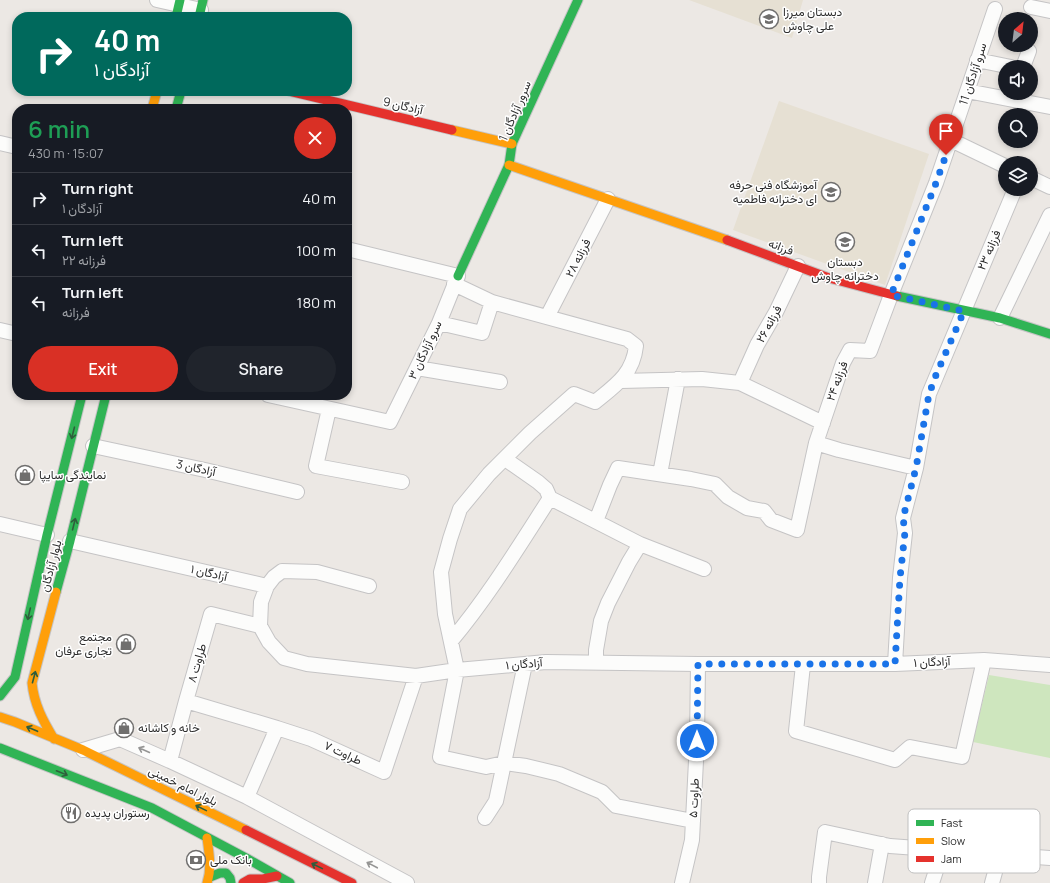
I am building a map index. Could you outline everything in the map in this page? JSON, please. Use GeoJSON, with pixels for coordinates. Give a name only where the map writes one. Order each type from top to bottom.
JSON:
{"type":"FeatureCollection","features":[{"type":"Feature","properties":{"kind":"main road","name":"سرور آزادگان 1"},"geometry":{"type":"LineString","coordinates":[[456,280],[509,165],[512,144],[578,0]]}},
{"type":"Feature","properties":{"kind":"main road","name":"آزادگان 9"},"geometry":{"type":"LineString","coordinates":[[310,96],[344,104]]}},
{"type":"Feature","properties":{"kind":"main road","name":"آزادگان 9"},"geometry":{"type":"LineString","coordinates":[[352,106],[512,144]]}},
{"type":"Feature","properties":{"kind":"main road","name":"فرزانه"},"geometry":{"type":"LineString","coordinates":[[509,165],[755,250],[829,278],[891,295],[1000,318],[1050,334]]}},
{"type":"Feature","properties":{"kind":"main road","name":"بلوار آزادگان"},"geometry":{"type":"LineString","coordinates":[[54,738],[35,704],[32,684],[59,538],[81,400]]}},
{"type":"Feature","properties":{"kind":"main road","name":"بلوار آزادگان"},"geometry":{"type":"LineString","coordinates":[[0,696],[14,677],[59,538],[94,446],[105,400]]}},
{"type":"Feature","properties":{"kind":"main road","name":"بلوار امام خمینی"},"geometry":{"type":"LineString","coordinates":[[0,717],[83,750],[352,883]]}},
{"type":"Feature","properties":{"kind":"main road"},"geometry":{"type":"LineString","coordinates":[[0,748],[152,808],[290,883]]}},
{"type":"Feature","properties":{"kind":"main road"},"geometry":{"type":"LineString","coordinates":[[207,838],[210,861],[208,880]]}},
{"type":"Feature","properties":{"kind":"main road"},"geometry":{"type":"LineString","coordinates":[[208,880],[218,872],[223,872],[230,878],[231,883]]}},
{"type":"Feature","properties":{"kind":"main road"},"geometry":{"type":"LineString","coordinates":[[243,883],[250,879],[263,879],[277,876]]}},
{"type":"Feature","properties":{"kind":"street"},"geometry":{"type":"LineString","coordinates":[[157,0],[178,7],[201,9]]}},
{"type":"Feature","properties":{"kind":"street"},"geometry":{"type":"LineString","coordinates":[[1031,7],[1050,11]]}},
{"type":"Feature","properties":{"kind":"street","name":"سرو آزادگان 11"},"geometry":{"type":"LineString","coordinates":[[891,295],[936,183],[995,9]]}},
{"type":"Feature","properties":{"kind":"street"},"geometry":{"type":"LineString","coordinates":[[977,60],[998,64]]}},
{"type":"Feature","properties":{"kind":"street"},"geometry":{"type":"LineString","coordinates":[[967,91],[998,94]]}},
{"type":"Feature","properties":{"kind":"street"},"geometry":{"type":"LineString","coordinates":[[1026,100],[1050,107]]}},
{"type":"Feature","properties":{"kind":"street"},"geometry":{"type":"LineString","coordinates":[[951,140],[998,163]]}},
{"type":"Feature","properties":{"kind":"street"},"geometry":{"type":"LineString","coordinates":[[0,143],[12,147]]}},
{"type":"Feature","properties":{"kind":"street"},"geometry":{"type":"LineString","coordinates":[[1038,181],[1050,187]]}},
{"type":"Feature","properties":{"kind":"street","name":"فرزانه ۲۳"},"geometry":{"type":"LineString","coordinates":[[895,664],[900,578],[905,532],[903,518],[916,468],[929,394],[1012,196]]}},
{"type":"Feature","properties":{"kind":"street","name":"فرزانه ۲۸"},"geometry":{"type":"LineString","coordinates":[[547,317],[608,199]]}},
{"type":"Feature","properties":{"kind":"street"},"geometry":{"type":"LineString","coordinates":[[1000,318],[1050,215]]}},
{"type":"Feature","properties":{"kind":"street"},"geometry":{"type":"LineString","coordinates":[[352,251],[456,280],[492,302],[627,339],[636,346],[635,355],[631,366],[621,381],[595,402],[574,394],[530,433],[489,474],[460,508],[441,572],[445,614],[457,670],[440,757],[486,767],[504,763],[526,766],[559,774],[602,792],[616,806],[693,821]]}},
{"type":"Feature","properties":{"kind":"street","name":"فرزانه ۲۶"},"geometry":{"type":"LineString","coordinates":[[740,383],[757,346],[776,312],[798,266]]}},
{"type":"Feature","properties":{"kind":"street","name":"سرو آزادگان ۳"},"geometry":{"type":"LineString","coordinates":[[329,409],[390,422],[439,323],[456,280]]}},
{"type":"Feature","properties":{"kind":"street","name":"فرزانه ۲۴"},"geometry":{"type":"LineString","coordinates":[[660,474],[715,484],[728,497],[747,508],[764,511],[770,520],[798,530],[816,443],[843,362],[850,350],[870,351],[891,295]]}},
{"type":"Feature","properties":{"kind":"street"},"geometry":{"type":"LineString","coordinates":[[439,323],[482,333],[492,302]]}},
{"type":"Feature","properties":{"kind":"street"},"geometry":{"type":"LineString","coordinates":[[0,330],[12,333]]}},
{"type":"Feature","properties":{"kind":"street"},"geometry":{"type":"LineString","coordinates":[[418,368],[500,382]]}},
{"type":"Feature","properties":{"kind":"street"},"geometry":{"type":"LineString","coordinates":[[596,521],[618,468],[660,474],[678,379]]}},
{"type":"Feature","properties":{"kind":"street"},"geometry":{"type":"LineString","coordinates":[[621,381],[702,379],[740,383],[823,423]]}},
{"type":"Feature","properties":{"kind":"street"},"geometry":{"type":"LineString","coordinates":[[290,400],[329,409],[316,466],[402,482]]}},
{"type":"Feature","properties":{"kind":"street"},"geometry":{"type":"LineString","coordinates":[[816,443],[839,450],[916,468]]}},
{"type":"Feature","properties":{"kind":"street","name":"آزادگان 3"},"geometry":{"type":"LineString","coordinates":[[94,446],[297,492]]}},
{"type":"Feature","properties":{"kind":"street"},"geometry":{"type":"LineString","coordinates":[[505,459],[538,482],[546,489],[550,498],[640,544],[704,569]]}},
{"type":"Feature","properties":{"kind":"street"},"geometry":{"type":"LineString","coordinates":[[451,641],[498,578],[550,498]]}},
{"type":"Feature","properties":{"kind":"street","name":"آزادگان ۱"},"geometry":{"type":"LineString","coordinates":[[0,524],[267,586]]}},
{"type":"Feature","properties":{"kind":"street"},"geometry":{"type":"LineString","coordinates":[[596,662],[596,650],[601,621],[608,603],[640,544]]}},
{"type":"Feature","properties":{"kind":"street"},"geometry":{"type":"LineString","coordinates":[[260,626],[261,602],[267,586],[274,577],[282,571],[317,572],[369,586]]}},
{"type":"Feature","properties":{"kind":"street","name":"طراوت ۸"},"geometry":{"type":"LineString","coordinates":[[170,761],[211,614],[260,626]]}},
{"type":"Feature","properties":{"kind":"street","name":"آزادگان ۱"},"geometry":{"type":"LineString","coordinates":[[260,626],[269,642],[284,658],[307,664],[416,676],[457,670],[546,662],[895,664],[984,660],[1050,665]]}},
{"type":"Feature","properties":{"kind":"street"},"geometry":{"type":"LineString","coordinates":[[803,664],[796,731],[895,760],[910,747],[962,757],[984,660]]}},
{"type":"Feature","properties":{"kind":"street"},"geometry":{"type":"LineString","coordinates":[[485,818],[496,801],[525,664]]}},
{"type":"Feature","properties":{"kind":"street","name":"طراوت ۵"},"geometry":{"type":"LineString","coordinates":[[682,883],[692,840],[697,741],[698,664]]}},
{"type":"Feature","properties":{"kind":"street","name":"طراوت ۷"},"geometry":{"type":"LineString","coordinates":[[277,728],[311,739],[384,772],[416,676]]}},
{"type":"Feature","properties":{"kind":"street"},"geometry":{"type":"LineString","coordinates":[[186,701],[277,728],[247,797]]}},
{"type":"Feature","properties":{"kind":"street"},"geometry":{"type":"LineString","coordinates":[[83,750],[120,739],[247,797],[407,883]]}},
{"type":"Feature","properties":{"kind":"street"},"geometry":{"type":"LineString","coordinates":[[819,883],[825,832],[890,846],[908,847]]}},
{"type":"Feature","properties":{"kind":"street"},"geometry":{"type":"LineString","coordinates":[[875,883],[882,844]]}},
{"type":"Feature","properties":{"kind":"street"},"geometry":{"type":"LineString","coordinates":[[1040,857],[1050,858]]}},
{"type":"Feature","properties":{"kind":"street"},"geometry":{"type":"LineString","coordinates":[[932,883],[935,873]]}},
{"type":"Feature","properties":{"kind":"street"},"geometry":{"type":"LineString","coordinates":[[992,883],[995,873]]}},
{"type":"Feature","properties":{"kind":"shaded area","name":"دبستان میرزا علی چاوش"},"geometry":{"type":"Polygon","coordinates":[[[689,0],[803,0],[792,38],[689,0]]]}},
{"type":"Feature","properties":{"kind":"shaded area","name":"آموزشگاه فنی حرفه ای دخترانه فاطمیه"},"geometry":{"type":"Polygon","coordinates":[[[779,101],[929,154],[885,285],[733,230],[779,101]]]}},
{"type":"Feature","properties":{"kind":"green space"},"geometry":{"type":"Polygon","coordinates":[[[989,675],[1050,685],[1050,758],[973,742],[989,675]]]}},
{"type":"Feature","properties":{"kind":"traffic: fast"},"geometry":{"type":"LineString","coordinates":[[177,12],[180,0]]}},
{"type":"Feature","properties":{"kind":"traffic: fast"},"geometry":{"type":"LineString","coordinates":[[200,12],[203,0]]}},
{"type":"Feature","properties":{"kind":"traffic: fast"},"geometry":{"type":"LineString","coordinates":[[458,276],[509,165],[512,144],[578,0]]}},
{"type":"Feature","properties":{"kind":"traffic: fast"},"geometry":{"type":"LineString","coordinates":[[177,104],[180,96]]}},
{"type":"Feature","properties":{"kind":"traffic: fast"},"geometry":{"type":"LineString","coordinates":[[897,296],[1000,318],[1050,334]]}},
{"type":"Feature","properties":{"kind":"traffic: fast"},"geometry":{"type":"LineString","coordinates":[[0,696],[15,677],[47,535],[81,400]]}},
{"type":"Feature","properties":{"kind":"traffic: fast"},"geometry":{"type":"LineString","coordinates":[[56,592],[105,400]]}},
{"type":"Feature","properties":{"kind":"traffic: fast"},"geometry":{"type":"LineString","coordinates":[[0,748],[152,808],[290,883]]}},
{"type":"Feature","properties":{"kind":"traffic: fast"},"geometry":{"type":"LineString","coordinates":[[210,877],[220,873],[226,873],[230,878],[231,883]]}},
{"type":"Feature","properties":{"kind":"traffic: slow"},"geometry":{"type":"LineString","coordinates":[[153,104],[156,96]]}},
{"type":"Feature","properties":{"kind":"traffic: slow"},"geometry":{"type":"LineString","coordinates":[[452,130],[512,144]]}},
{"type":"Feature","properties":{"kind":"traffic: slow"},"geometry":{"type":"LineString","coordinates":[[509,165],[727,240]]}},
{"type":"Feature","properties":{"kind":"traffic: slow"},"geometry":{"type":"LineString","coordinates":[[54,739],[40,712],[32,683],[56,592]]}},
{"type":"Feature","properties":{"kind":"traffic: slow"},"geometry":{"type":"LineString","coordinates":[[0,717],[83,750],[246,830]]}},
{"type":"Feature","properties":{"kind":"traffic: slow"},"geometry":{"type":"LineString","coordinates":[[207,838],[210,866],[207,883]]}},
{"type":"Feature","properties":{"kind":"traffic: jam"},"geometry":{"type":"LineString","coordinates":[[310,96],[343,104]]}},
{"type":"Feature","properties":{"kind":"traffic: jam"},"geometry":{"type":"LineString","coordinates":[[352,106],[452,130]]}},
{"type":"Feature","properties":{"kind":"traffic: jam"},"geometry":{"type":"LineString","coordinates":[[727,240],[829,278],[897,296]]}},
{"type":"Feature","properties":{"kind":"traffic: jam"},"geometry":{"type":"LineString","coordinates":[[246,830],[352,883]]}},
{"type":"Feature","properties":{"kind":"traffic: jam"},"geometry":{"type":"LineString","coordinates":[[243,883],[250,879],[263,879],[277,876]]}},
{"type":"Feature","properties":{"kind":"place","name":"دبستان میرزا علی چاوش"},"geometry":{"type":"Point","coordinates":[769,19]}},
{"type":"Feature","properties":{"kind":"place","name":"آموزشگاه فنی حرفه ای دخترانه فاطمیه"},"geometry":{"type":"Point","coordinates":[831,192]}},
{"type":"Feature","properties":{"kind":"place","name":"دبستان دخترانه چاوش"},"geometry":{"type":"Point","coordinates":[845,242]}},
{"type":"Feature","properties":{"kind":"place","name":"نمایندگی سایپا"},"geometry":{"type":"Point","coordinates":[25,475]}},
{"type":"Feature","properties":{"kind":"place","name":"مجتمع تجاری عرفان"},"geometry":{"type":"Point","coordinates":[126,644]}},
{"type":"Feature","properties":{"kind":"place","name":"خانه و کاشانه"},"geometry":{"type":"Point","coordinates":[124,728]}},
{"type":"Feature","properties":{"kind":"place","name":"رستوران پدیده"},"geometry":{"type":"Point","coordinates":[71,813]}},
{"type":"Feature","properties":{"kind":"place","name":"بانک ملی"},"geometry":{"type":"Point","coordinates":[196,860]}},
{"type":"Feature","properties":{"kind":"route"},"geometry":{"type":"LineString","coordinates":[[697,741],[698,664],[895,664],[900,578],[905,532],[903,518],[916,468],[929,394],[964,311],[891,295],[946,155]]}}]}
